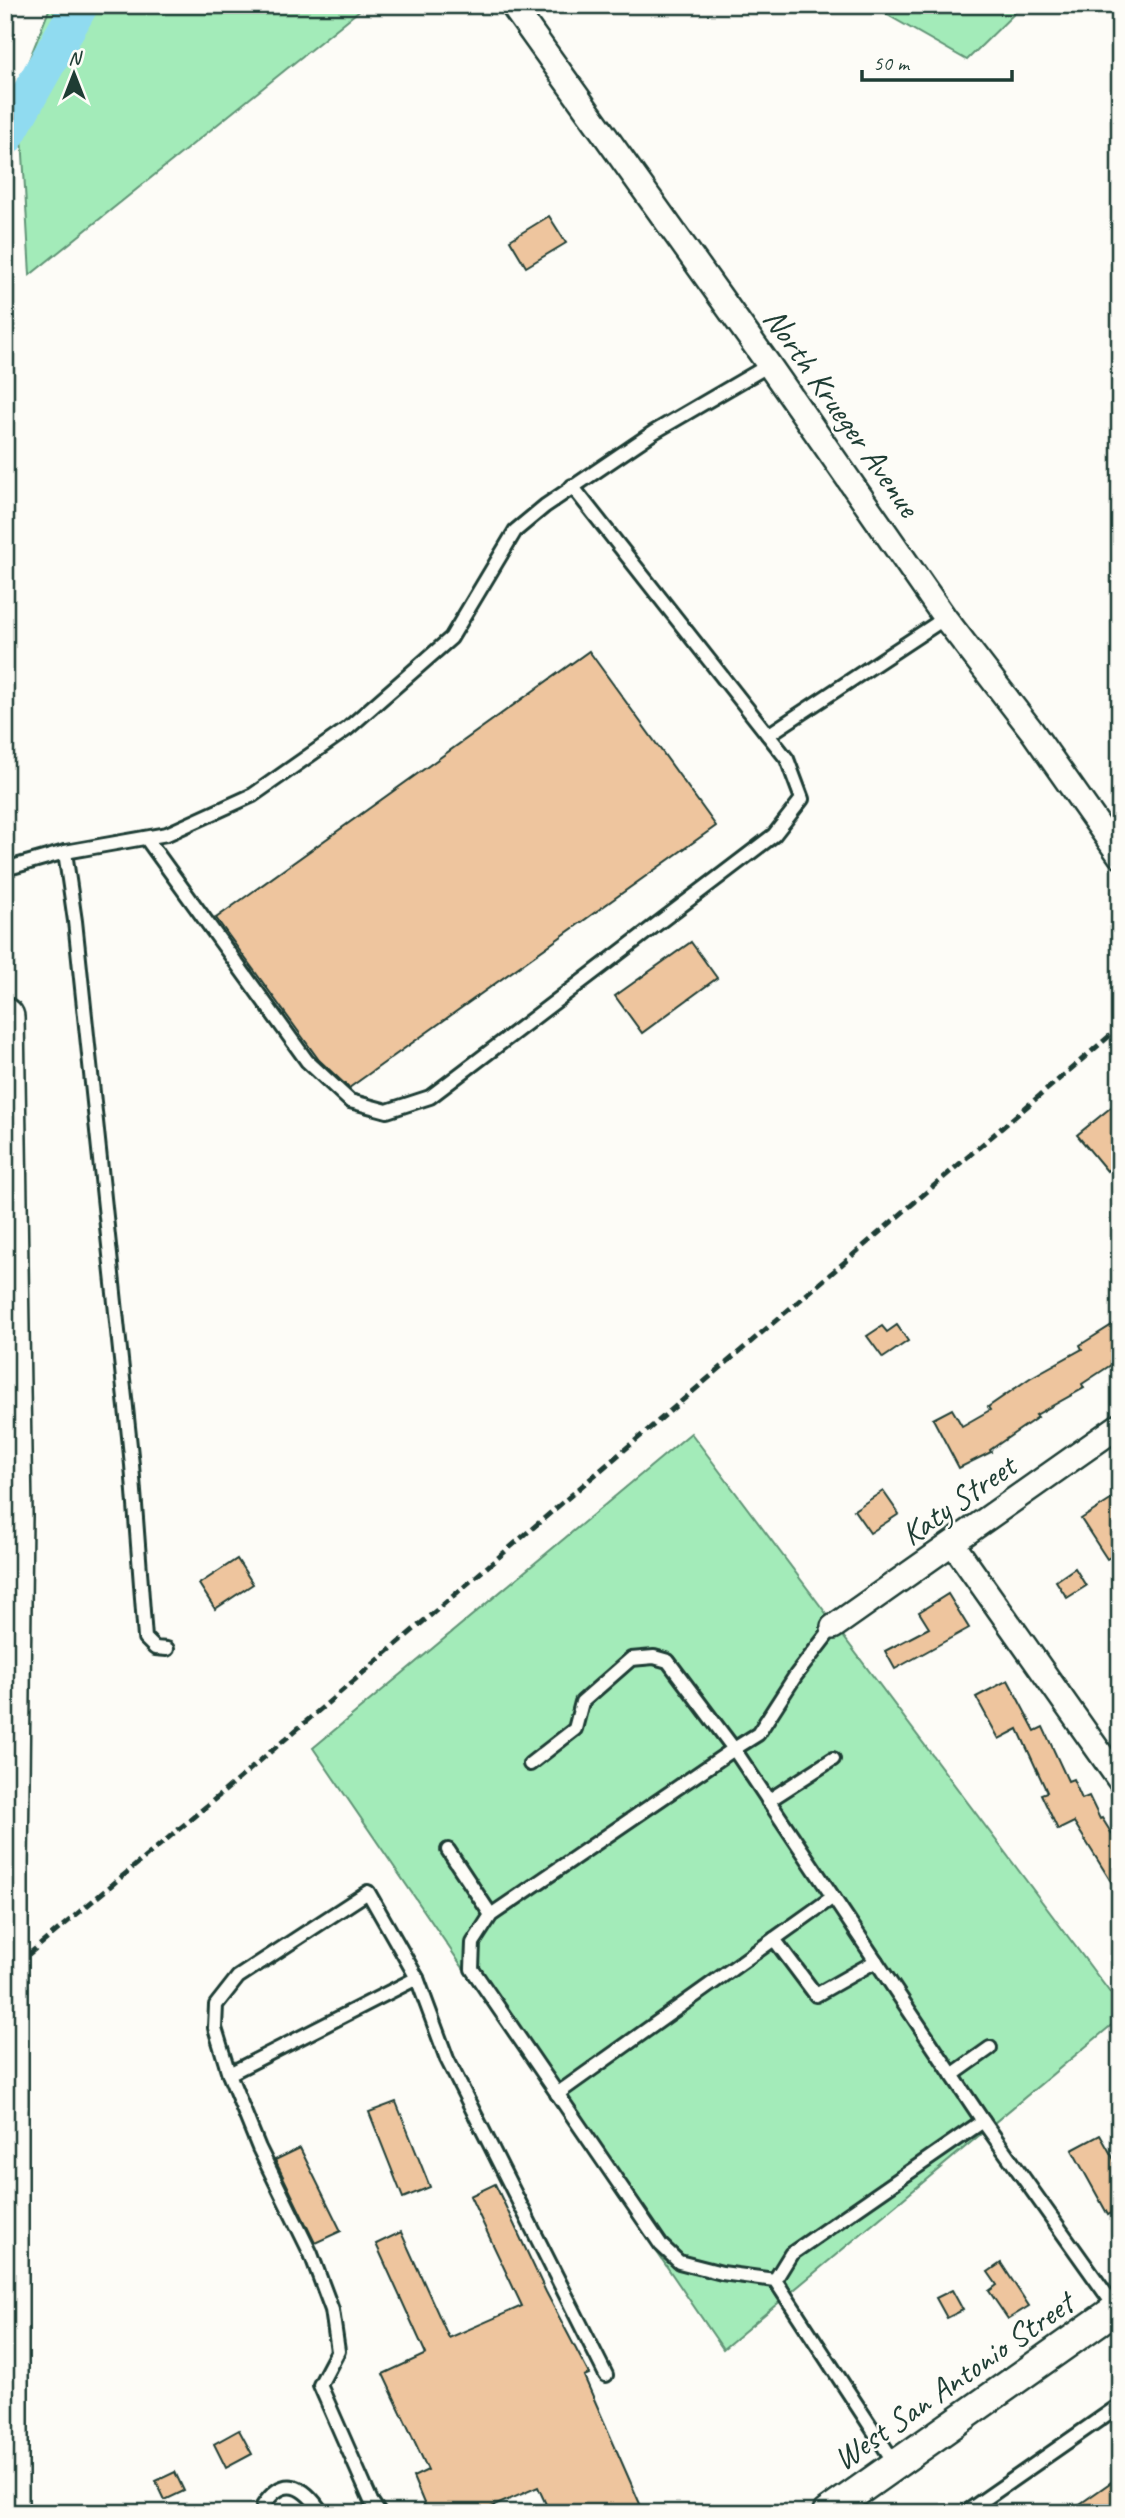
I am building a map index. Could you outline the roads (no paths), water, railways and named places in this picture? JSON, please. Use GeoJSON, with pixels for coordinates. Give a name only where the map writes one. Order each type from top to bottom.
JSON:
{"type":"FeatureCollection","features":[{"type":"Feature","properties":{"kind":"main road"},"geometry":{"type":"LineString","coordinates":[[5,1017],[13,1500],[9,1868],[9,2513]]}},
{"type":"Feature","properties":{"kind":"street","name":"North Krueger Avenue"},"geometry":{"type":"LineString","coordinates":[[512,5],[946,618],[1032,732],[1120,856]]}},
{"type":"Feature","properties":{"kind":"street","name":"Katy Street"},"geometry":{"type":"LineString","coordinates":[[833,1628],[1120,1425]]}},
{"type":"Feature","properties":{"kind":"street"},"geometry":{"type":"LineString","coordinates":[[953,1544],[1120,1781]]}},
{"type":"Feature","properties":{"kind":"street","name":"West San Antonio Street"},"geometry":{"type":"LineString","coordinates":[[827,2513],[1119,2310]]}},
{"type":"Feature","properties":{"kind":"lane"},"geometry":{"type":"LineString","coordinates":[[5,869],[65,852],[167,834],[253,795],[347,729],[451,638],[514,531],[572,486],[654,432],[769,365]]}},
{"type":"Feature","properties":{"kind":"lane"},"geometry":{"type":"LineString","coordinates":[[146,838],[307,1061],[350,1101],[387,1111],[430,1097],[774,835],[802,799],[787,759],[572,486]]}},
{"type":"Feature","properties":{"kind":"lane"},"geometry":{"type":"LineString","coordinates":[[768,735],[946,618]]}},
{"type":"Feature","properties":{"kind":"lane"},"geometry":{"type":"LineString","coordinates":[[65,852],[75,921],[129,1438],[145,1638],[155,1648],[167,1650]]}},
{"type":"Feature","properties":{"kind":"lane"},"geometry":{"type":"LineString","coordinates":[[833,1628],[796,1675],[758,1734],[492,1915],[472,1944],[472,1969],[661,2245],[680,2263],[722,2273],[775,2280],[896,2465]]}},
{"type":"Feature","properties":{"kind":"lane"},"geometry":{"type":"LineString","coordinates":[[530,1764],[575,1728],[582,1702],[631,1660],[653,1657],[668,1661],[734,1749],[983,2121],[1119,2310]]}},
{"type":"Feature","properties":{"kind":"lane"},"geometry":{"type":"LineString","coordinates":[[768,1801],[833,1759]]}},
{"type":"Feature","properties":{"kind":"lane"},"geometry":{"type":"LineString","coordinates":[[448,1850],[492,1915]]}},
{"type":"Feature","properties":{"kind":"lane"},"geometry":{"type":"LineString","coordinates":[[379,2513],[371,2501],[320,2385],[338,2351],[332,2310],[310,2255],[259,2148],[229,2074],[215,2028],[216,2005],[238,1976],[368,1892],[417,1978],[447,2059],[606,2375]]}},
{"type":"Feature","properties":{"kind":"lane"},"geometry":{"type":"LineString","coordinates":[[557,2094],[833,1897]]}},
{"type":"Feature","properties":{"kind":"lane"},"geometry":{"type":"LineString","coordinates":[[774,1939],[816,1995],[876,1961]]}},
{"type":"Feature","properties":{"kind":"lane"},"geometry":{"type":"LineString","coordinates":[[229,2074],[417,1978]]}},
{"type":"Feature","properties":{"kind":"lane"},"geometry":{"type":"LineString","coordinates":[[953,2075],[990,2048]]}},
{"type":"Feature","properties":{"kind":"lane"},"geometry":{"type":"LineString","coordinates":[[775,2280],[791,2255],[983,2121]]}},
{"type":"Feature","properties":{"kind":"lane"},"geometry":{"type":"LineString","coordinates":[[965,2513],[1120,2405]]}},
{"type":"Feature","properties":{"kind":"lane"},"geometry":{"type":"LineString","coordinates":[[264,2513],[263,2507],[271,2494],[285,2486],[298,2487],[305,2491],[322,2513]]}},
{"type":"Feature","properties":{"kind":"waterway"},"geometry":{"type":"LineString","coordinates":[[5,138],[80,5]]}},
{"type":"Feature","properties":{"kind":"railway"},"geometry":{"type":"LineString","coordinates":[[5,1974],[221,1794],[1120,1027]]}}]}
